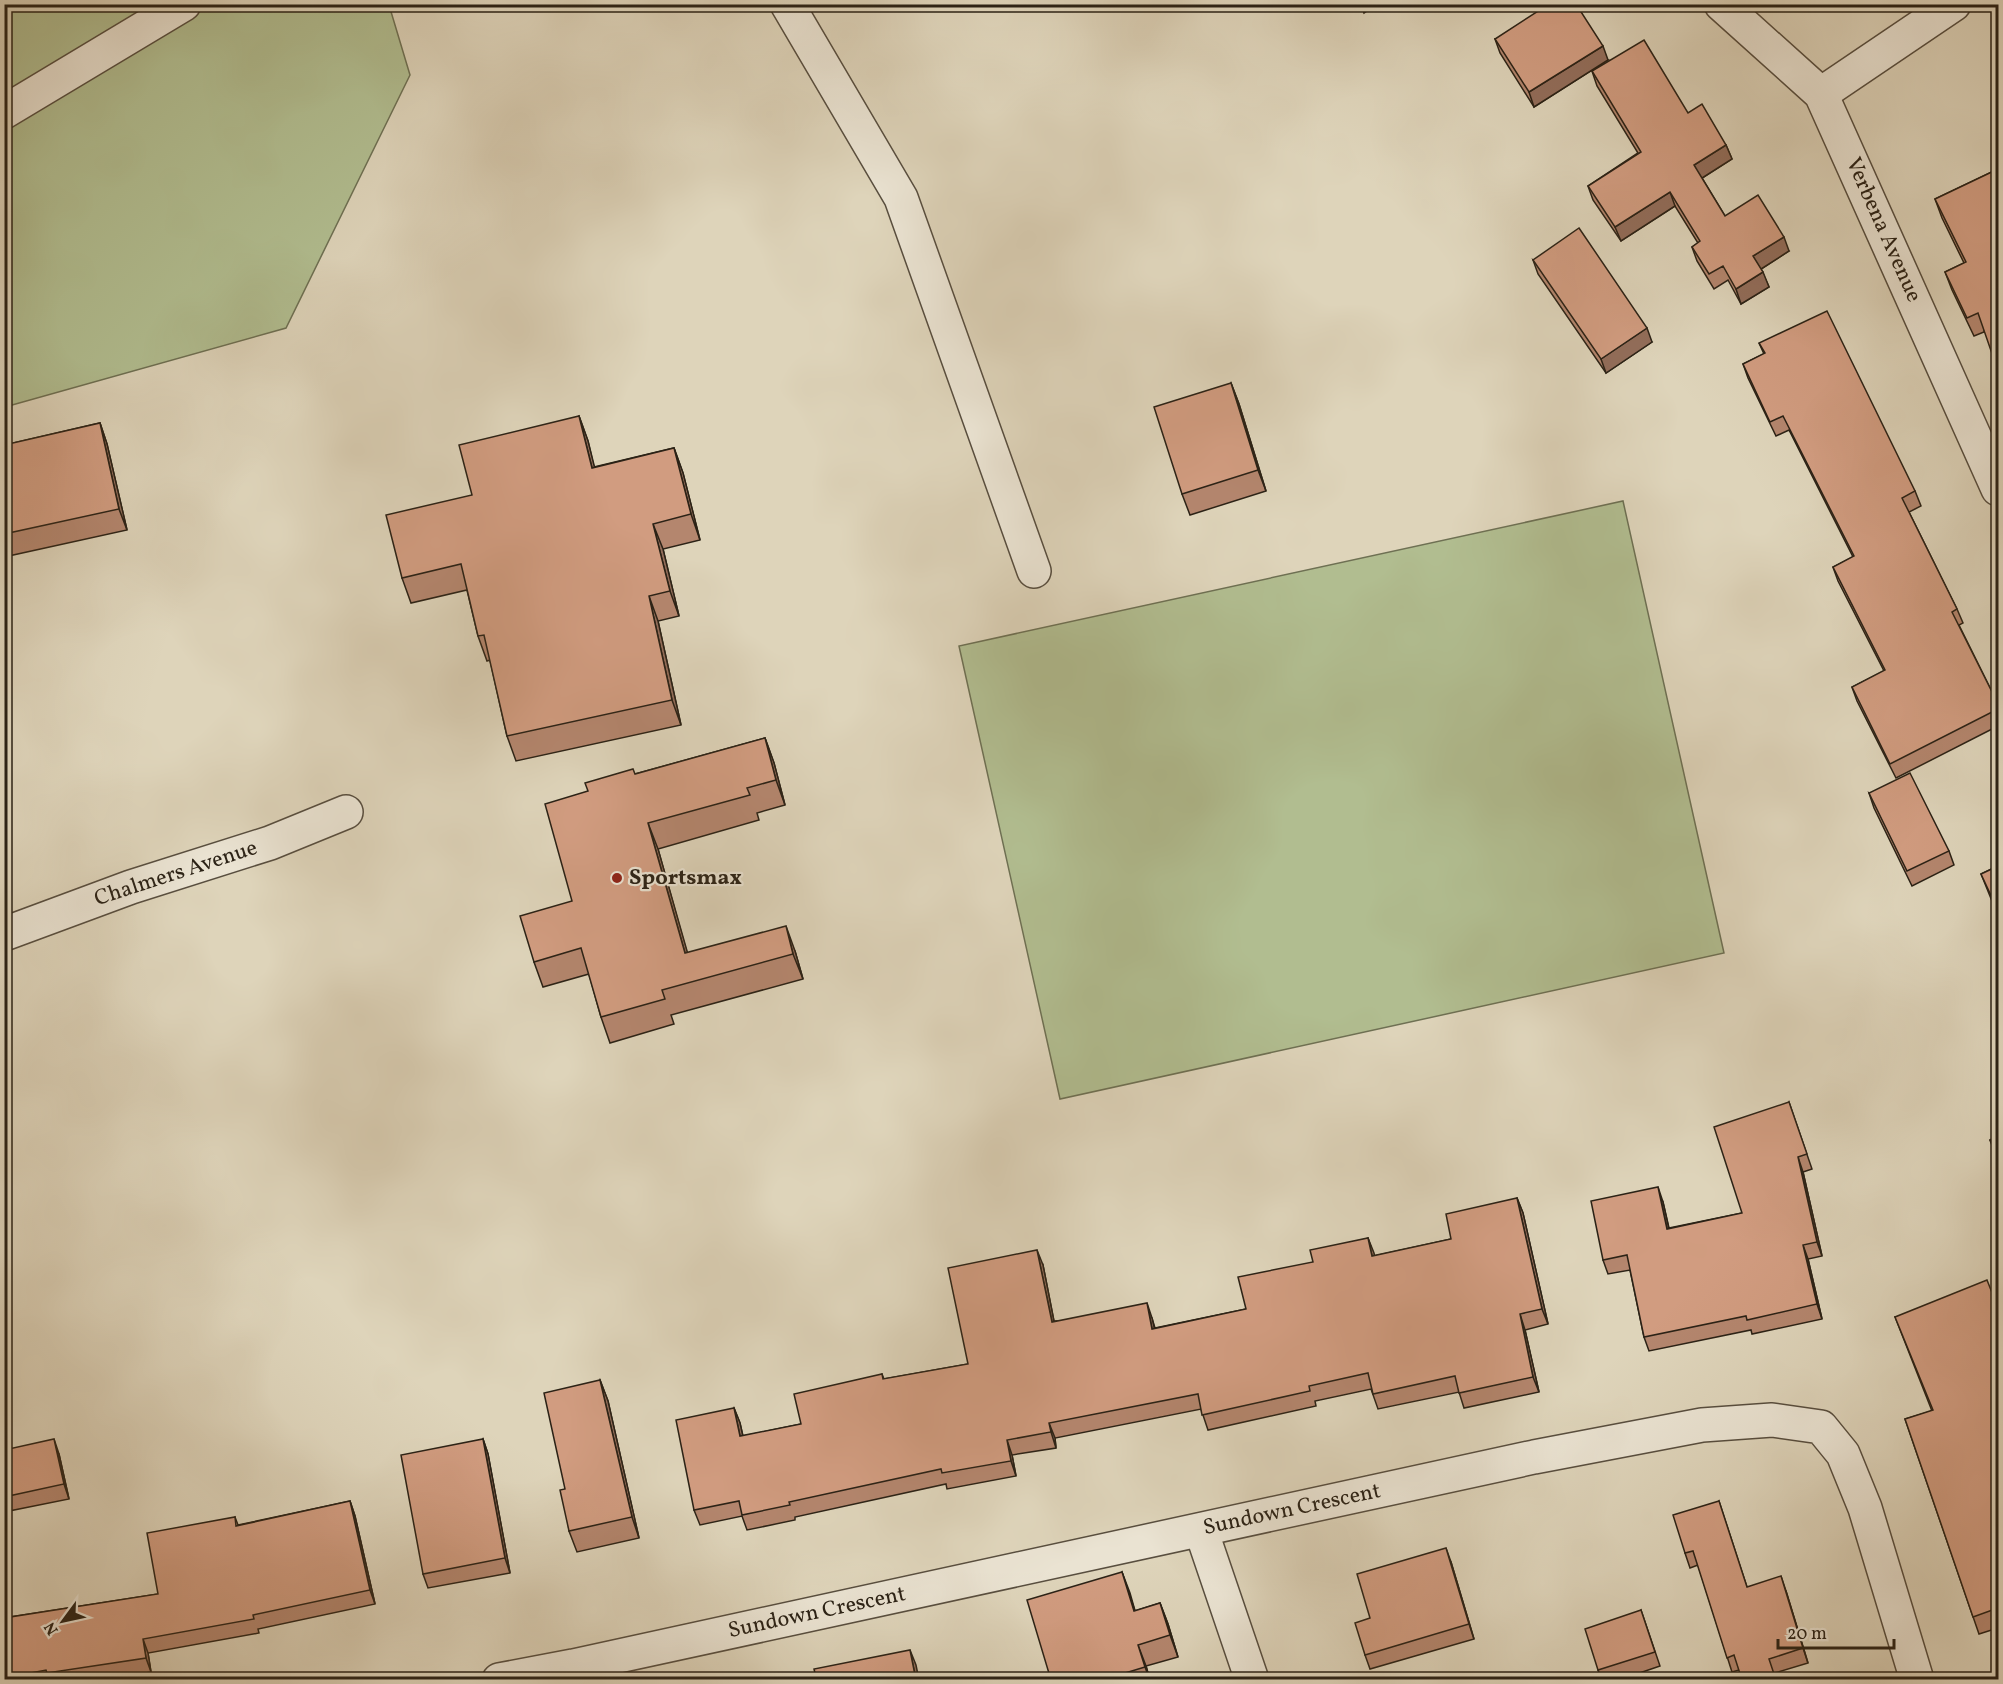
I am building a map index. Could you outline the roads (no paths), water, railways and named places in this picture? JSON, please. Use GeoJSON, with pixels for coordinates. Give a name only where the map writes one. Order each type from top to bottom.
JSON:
{"type":"FeatureCollection","features":[{"type":"Feature","properties":{"kind":"street"},"geometry":{"type":"LineString","coordinates":[[4,112],[184,4]]}},
{"type":"Feature","properties":{"kind":"street"},"geometry":{"type":"LineString","coordinates":[[787,4],[901,198],[1034,571]]}},
{"type":"Feature","properties":{"kind":"street","name":"Verbena Avenue"},"geometry":{"type":"LineString","coordinates":[[1721,4],[1821,94],[1998,489]]}},
{"type":"Feature","properties":{"kind":"street"},"geometry":{"type":"LineString","coordinates":[[1821,94],[1954,4]]}},
{"type":"Feature","properties":{"kind":"street","name":"Chalmers Avenue"},"geometry":{"type":"LineString","coordinates":[[4,934],[131,887],[270,843],[346,812]]}},
{"type":"Feature","properties":{"kind":"street","name":"Sundown Crescent"},"geometry":{"type":"LineString","coordinates":[[499,1680],[575,1673],[1201,1530],[1534,1457],[1702,1425],[1772,1420],[1821,1427],[1843,1454],[1865,1508],[1917,1680]]}},
{"type":"Feature","properties":{"kind":"street"},"geometry":{"type":"LineString","coordinates":[[1201,1530],[1252,1680]]}},
{"type":"Feature","properties":{"kind":"place","name":"Sportsmax"},"geometry":{"type":"Point","coordinates":[617,878]}}]}
